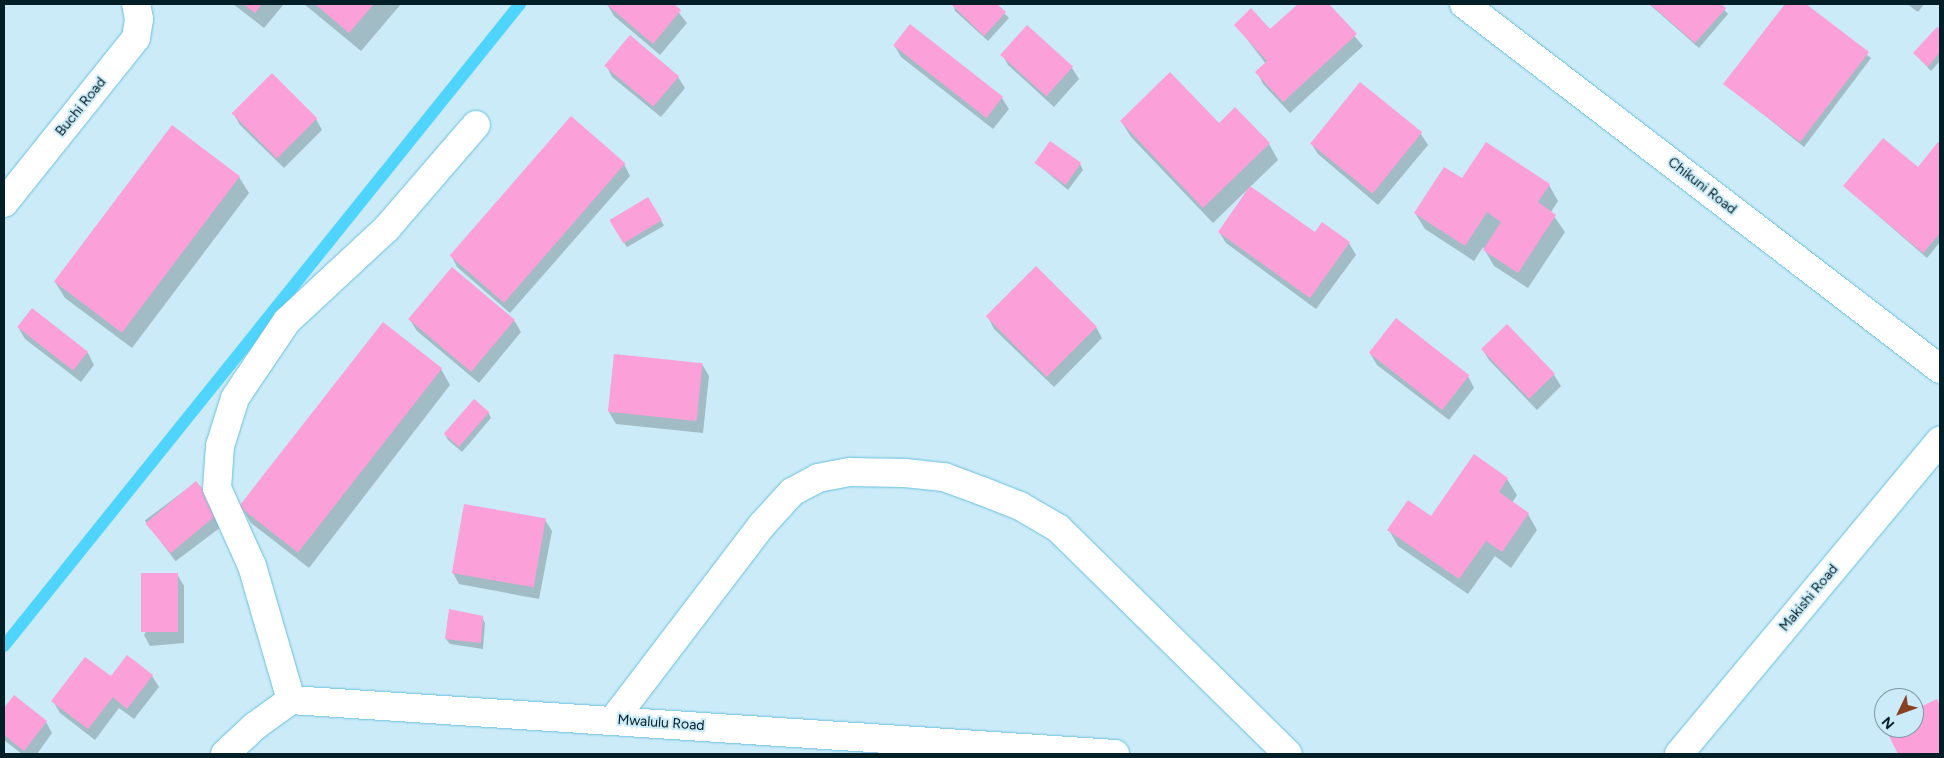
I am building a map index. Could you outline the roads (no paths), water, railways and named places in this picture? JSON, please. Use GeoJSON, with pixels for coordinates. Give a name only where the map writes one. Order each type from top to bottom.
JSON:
{"type":"FeatureCollection","features":[{"type":"Feature","properties":{"kind":"street","name":"Buchi Road"},"geometry":{"type":"LineString","coordinates":[[4,203],[136,38],[139,19],[136,4]]}},
{"type":"Feature","properties":{"kind":"street","name":"Chikuni Road"},"geometry":{"type":"LineString","coordinates":[[1464,4],[1940,369]]}},
{"type":"Feature","properties":{"kind":"street"},"geometry":{"type":"LineString","coordinates":[[226,754],[255,726],[291,700],[252,566],[217,488],[220,446],[235,398],[287,321],[387,228],[476,125]]}},
{"type":"Feature","properties":{"kind":"street","name":"Makishi Road"},"geometry":{"type":"LineString","coordinates":[[1689,750],[1940,441]]}},
{"type":"Feature","properties":{"kind":"street"},"geometry":{"type":"LineString","coordinates":[[614,719],[762,525],[792,492],[818,478],[850,472],[905,473],[944,477],[1020,506],[1058,528],[1288,754]]}},
{"type":"Feature","properties":{"kind":"street","name":"Mwalulu Road"},"geometry":{"type":"LineString","coordinates":[[291,700],[614,719],[1115,754]]}},
{"type":"Feature","properties":{"kind":"waterway"},"geometry":{"type":"LineString","coordinates":[[4,646],[520,4]]}}]}
